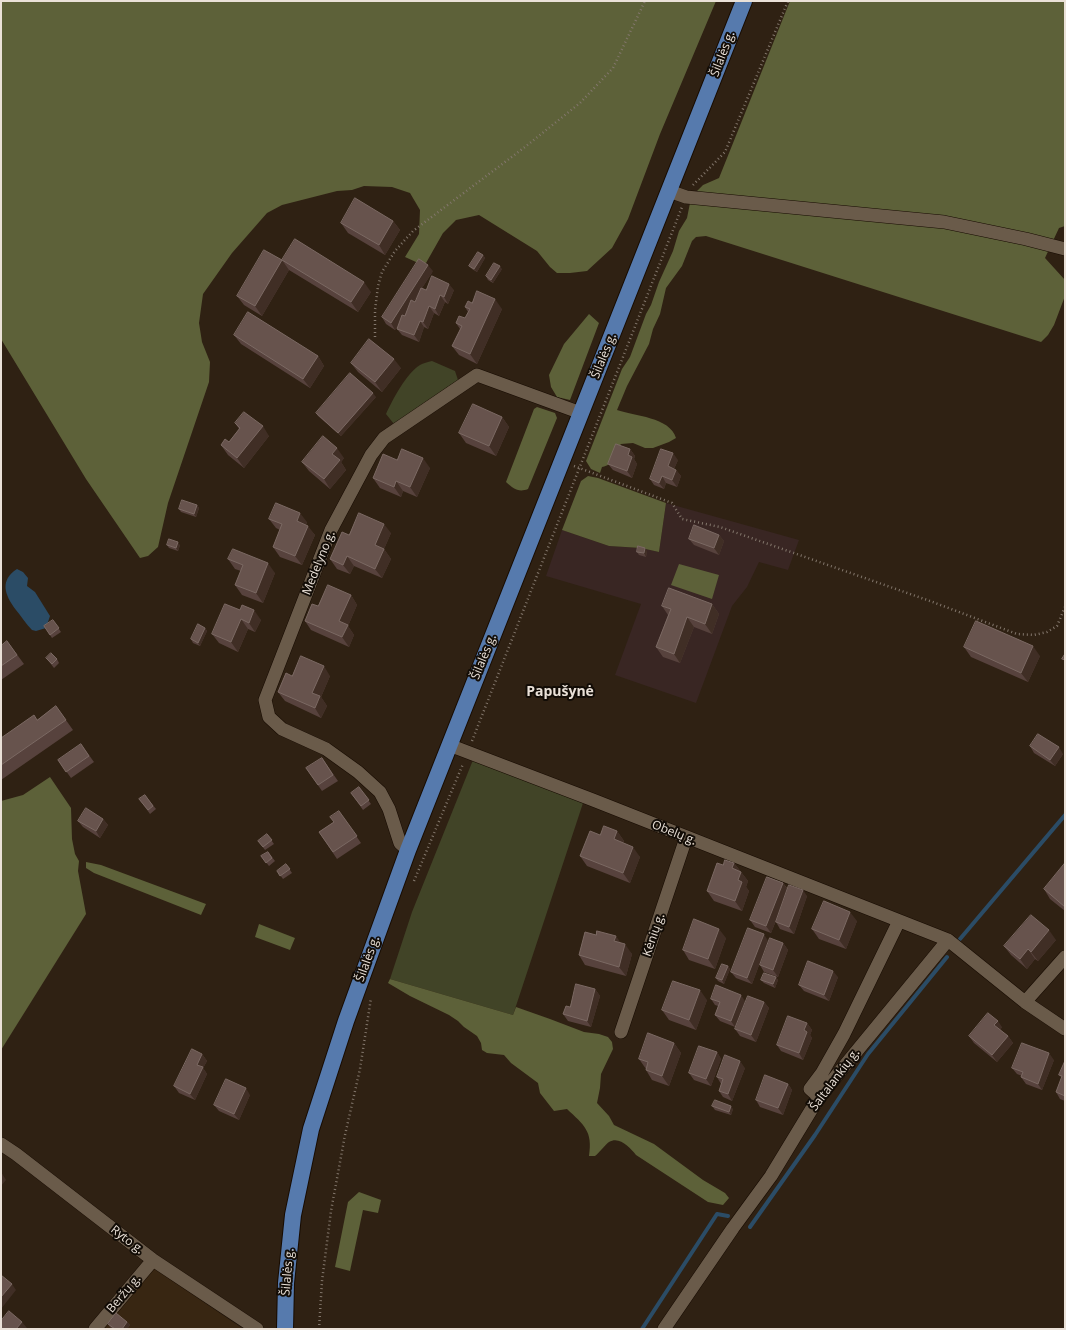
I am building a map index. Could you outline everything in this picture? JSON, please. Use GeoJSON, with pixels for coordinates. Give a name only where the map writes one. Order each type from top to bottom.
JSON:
{"type":"FeatureCollection","features":[{"type":"Feature","properties":{"kind":"main road","name":"Šilalės g."},"geometry":{"type":"LineString","coordinates":[[285,1329],[286,1283],[293,1215],[311,1129],[346,1021],[408,850],[744,1]]}},
{"type":"Feature","properties":{"kind":"street"},"geometry":{"type":"LineString","coordinates":[[669,192],[686,197],[944,222],[1026,239],[1065,249]]}},
{"type":"Feature","properties":{"kind":"street","name":"Medelyno g."},"geometry":{"type":"LineString","coordinates":[[408,850],[400,843],[389,810],[380,792],[358,772],[326,749],[282,728],[269,717],[265,700],[328,538],[371,455],[384,438],[477,375],[581,413]]}},
{"type":"Feature","properties":{"kind":"street","name":"Obelų g."},"geometry":{"type":"LineString","coordinates":[[449,746],[593,800],[686,838],[948,940]]}},
{"type":"Feature","properties":{"kind":"street","name":"Kėnių g."},"geometry":{"type":"LineString","coordinates":[[621,1032],[686,838]]}},
{"type":"Feature","properties":{"kind":"street"},"geometry":{"type":"LineString","coordinates":[[819,1097],[810,1089],[822,1074],[899,922]]}},
{"type":"Feature","properties":{"kind":"street"},"geometry":{"type":"LineString","coordinates":[[948,940],[1025,1002],[1065,1030]]}},
{"type":"Feature","properties":{"kind":"street","name":"Šaltalankių g."},"geometry":{"type":"LineString","coordinates":[[664,1329],[771,1176],[819,1097],[948,940]]}},
{"type":"Feature","properties":{"kind":"street"},"geometry":{"type":"LineString","coordinates":[[1025,1002],[1065,957]]}},
{"type":"Feature","properties":{"kind":"street","name":"Ryto g."},"geometry":{"type":"LineString","coordinates":[[1,1144],[153,1260],[258,1329]]}},
{"type":"Feature","properties":{"kind":"street","name":"Beržų g."},"geometry":{"type":"LineString","coordinates":[[96,1329],[153,1260]]}},
{"type":"Feature","properties":{"kind":"path"},"geometry":{"type":"LineString","coordinates":[[374,337],[378,286],[382,272],[395,251],[413,231],[580,104],[614,68],[645,1]]}},
{"type":"Feature","properties":{"kind":"path"},"geometry":{"type":"LineString","coordinates":[[412,884],[468,752],[686,197],[697,180],[725,152],[788,1]]}},
{"type":"Feature","properties":{"kind":"path"},"geometry":{"type":"LineString","coordinates":[[562,462],[672,503],[682,519],[720,527],[930,601],[1017,634],[1034,635],[1047,632],[1057,626],[1065,607]]}},
{"type":"Feature","properties":{"kind":"path"},"geometry":{"type":"LineString","coordinates":[[319,1329],[322,1281],[331,1211],[345,1135],[360,1069],[372,994]]}},
{"type":"Feature","properties":{"kind":"shaded area"},"geometry":{"type":"Polygon","coordinates":[[[666,503],[799,540],[788,570],[759,562],[747,587],[732,606],[696,703],[615,675],[641,604],[546,576],[562,530],[609,546],[641,548],[659,552],[666,503]]]}},
{"type":"Feature","properties":{"kind":"shaded area"},"geometry":{"type":"Polygon","coordinates":[[[149,1265],[243,1329],[95,1329],[149,1265]]]}},
{"type":"Feature","properties":{"kind":"green space"},"geometry":{"type":"Polygon","coordinates":[[[1,1],[716,1],[660,134],[628,219],[612,248],[587,271],[557,273],[537,251],[479,215],[456,220],[443,233],[426,263],[416,262],[405,257],[419,234],[420,210],[410,193],[392,187],[364,186],[352,190],[337,191],[282,205],[267,213],[232,253],[203,294],[199,323],[202,342],[210,362],[209,382],[168,503],[158,547],[148,556],[140,558],[86,479],[1,339],[1,1]]]}},
{"type":"Feature","properties":{"kind":"green space"},"geometry":{"type":"Polygon","coordinates":[[[790,1],[1065,1],[1065,226],[1059,228],[1045,258],[1065,280],[1065,296],[1054,325],[1048,335],[1041,342],[706,236],[696,237],[692,241],[682,266],[666,288],[660,314],[653,329],[649,344],[627,386],[617,410],[659,421],[672,431],[676,438],[653,448],[645,448],[633,443],[621,444],[618,447],[612,461],[606,466],[602,467],[600,473],[591,469],[586,461],[622,369],[630,357],[646,314],[673,251],[679,231],[687,218],[690,203],[697,191],[703,185],[719,178],[790,1]]]}},
{"type":"Feature","properties":{"kind":"green space"},"geometry":{"type":"Polygon","coordinates":[[[589,314],[599,323],[570,400],[557,397],[551,387],[549,375],[564,344],[589,314]]]}},
{"type":"Feature","properties":{"kind":"green space"},"geometry":{"type":"Polygon","coordinates":[[[432,361],[455,371],[458,380],[394,424],[386,414],[400,387],[410,374],[421,364],[432,361]]]}},
{"type":"Feature","properties":{"kind":"green space"},"geometry":{"type":"Polygon","coordinates":[[[537,407],[555,413],[557,418],[528,489],[518,490],[506,482],[534,409],[537,407]]]}},
{"type":"Feature","properties":{"kind":"green space"},"geometry":{"type":"Polygon","coordinates":[[[588,476],[598,478],[666,503],[659,552],[641,548],[609,546],[562,530],[581,481],[588,476]]]}},
{"type":"Feature","properties":{"kind":"green space"},"geometry":{"type":"Polygon","coordinates":[[[679,564],[719,575],[712,599],[671,585],[679,564]]]}},
{"type":"Feature","properties":{"kind":"green space"},"geometry":{"type":"Polygon","coordinates":[[[475,755],[585,797],[513,1015],[390,979],[412,912],[475,755]]]}},
{"type":"Feature","properties":{"kind":"green space"},"geometry":{"type":"Polygon","coordinates":[[[50,777],[71,808],[72,839],[75,854],[79,861],[78,871],[86,914],[1,1050],[1,801],[23,795],[50,777]]]}},
{"type":"Feature","properties":{"kind":"green space"},"geometry":{"type":"Polygon","coordinates":[[[86,862],[101,865],[206,904],[201,915],[94,873],[86,868],[86,862]]]}},
{"type":"Feature","properties":{"kind":"green space"},"geometry":{"type":"Polygon","coordinates":[[[259,924],[295,938],[290,950],[255,937],[259,924]]]}},
{"type":"Feature","properties":{"kind":"green space"},"geometry":{"type":"Polygon","coordinates":[[[390,979],[513,1015],[516,1007],[584,1032],[608,1037],[612,1042],[613,1049],[601,1074],[597,1103],[609,1116],[614,1125],[654,1144],[703,1180],[725,1193],[729,1198],[723,1205],[708,1202],[636,1155],[628,1146],[621,1142],[609,1142],[595,1156],[589,1156],[590,1140],[586,1129],[567,1109],[554,1111],[540,1093],[538,1083],[511,1063],[504,1055],[487,1053],[482,1050],[481,1043],[477,1036],[458,1021],[388,983],[390,979]]]}},
{"type":"Feature","properties":{"kind":"green space"},"geometry":{"type":"Polygon","coordinates":[[[359,1192],[381,1200],[378,1213],[363,1210],[350,1271],[335,1267],[348,1202],[359,1192]]]}},
{"type":"Feature","properties":{"kind":"water"},"geometry":{"type":"Polygon","coordinates":[[[17,569],[23,572],[28,578],[27,586],[35,592],[50,616],[46,628],[36,631],[32,630],[16,610],[9,598],[6,583],[8,578],[17,569]]]}},
{"type":"Feature","properties":{"kind":"building"},"geometry":{"type":"Polygon","coordinates":[[[355,198],[393,221],[379,245],[341,223],[355,198]]]}},
{"type":"Feature","properties":{"kind":"building"},"geometry":{"type":"Polygon","coordinates":[[[295,239],[364,282],[351,302],[282,260],[295,239]]]}},
{"type":"Feature","properties":{"kind":"building"},"geometry":{"type":"Polygon","coordinates":[[[264,250],[282,260],[255,306],[237,296],[264,250]]]}},
{"type":"Feature","properties":{"kind":"building"},"geometry":{"type":"Polygon","coordinates":[[[478,252],[483,255],[474,269],[469,266],[478,252]]]}},
{"type":"Feature","properties":{"kind":"building"},"geometry":{"type":"Polygon","coordinates":[[[419,259],[428,265],[391,323],[382,317],[419,259]]]}},
{"type":"Feature","properties":{"kind":"building"},"geometry":{"type":"Polygon","coordinates":[[[494,263],[500,266],[491,280],[486,276],[494,263]]]}},
{"type":"Feature","properties":{"kind":"building"},"geometry":{"type":"Polygon","coordinates":[[[432,276],[449,284],[444,297],[440,295],[435,309],[429,306],[423,322],[420,321],[414,335],[397,329],[402,315],[405,316],[411,300],[415,302],[421,288],[426,290],[432,276]]]}},
{"type":"Feature","properties":{"kind":"building"},"geometry":{"type":"Polygon","coordinates":[[[477,291],[495,299],[470,354],[452,346],[462,326],[456,323],[459,316],[465,318],[470,309],[465,307],[468,301],[472,303],[477,291]]]}},
{"type":"Feature","properties":{"kind":"building"},"geometry":{"type":"Polygon","coordinates":[[[248,312],[318,356],[303,379],[234,335],[248,312]]]}},
{"type":"Feature","properties":{"kind":"building"},"geometry":{"type":"Polygon","coordinates":[[[369,339],[394,359],[375,382],[351,363],[369,339]]]}},
{"type":"Feature","properties":{"kind":"building"},"geometry":{"type":"Polygon","coordinates":[[[350,373],[373,393],[338,433],[316,413],[350,373]]]}},
{"type":"Feature","properties":{"kind":"building"},"geometry":{"type":"Polygon","coordinates":[[[473,404],[502,417],[489,446],[459,433],[473,404]]]}},
{"type":"Feature","properties":{"kind":"building"},"geometry":{"type":"Polygon","coordinates":[[[244,412],[263,426],[237,458],[221,445],[225,439],[229,442],[240,428],[235,423],[244,412]]]}},
{"type":"Feature","properties":{"kind":"building"},"geometry":{"type":"Polygon","coordinates":[[[323,436],[337,448],[332,454],[340,460],[324,479],[302,462],[323,436]]]}},
{"type":"Feature","properties":{"kind":"building"},"geometry":{"type":"Polygon","coordinates":[[[616,444],[630,449],[628,455],[632,457],[627,471],[608,464],[616,444]]]}},
{"type":"Feature","properties":{"kind":"building"},"geometry":{"type":"Polygon","coordinates":[[[402,449],[423,458],[410,487],[396,481],[394,487],[373,478],[383,454],[397,460],[402,449]]]}},
{"type":"Feature","properties":{"kind":"building"},"geometry":{"type":"Polygon","coordinates":[[[661,449],[673,453],[668,466],[676,470],[672,480],[662,476],[659,483],[650,479],[661,449]]]}},
{"type":"Feature","properties":{"kind":"building"},"geometry":{"type":"Polygon","coordinates":[[[182,500],[197,505],[194,514],[179,509],[182,500]]]}},
{"type":"Feature","properties":{"kind":"building"},"geometry":{"type":"Polygon","coordinates":[[[276,503],[300,513],[297,521],[308,526],[295,556],[273,547],[282,524],[269,519],[276,503]]]}},
{"type":"Feature","properties":{"kind":"building"},"geometry":{"type":"Polygon","coordinates":[[[359,513],[384,524],[375,545],[384,549],[375,569],[347,556],[343,565],[330,559],[342,532],[349,535],[359,513]]]}},
{"type":"Feature","properties":{"kind":"building"},"geometry":{"type":"Polygon","coordinates":[[[694,525],[719,535],[714,548],[689,539],[694,525]]]}},
{"type":"Feature","properties":{"kind":"building"},"geometry":{"type":"Polygon","coordinates":[[[169,539],[178,542],[176,548],[167,545],[169,539]]]}},
{"type":"Feature","properties":{"kind":"building"},"geometry":{"type":"Polygon","coordinates":[[[638,546],[645,548],[644,553],[637,552],[638,546]]]}},
{"type":"Feature","properties":{"kind":"building"},"geometry":{"type":"Polygon","coordinates":[[[233,549],[268,563],[256,593],[235,585],[243,565],[228,559],[233,549]]]}},
{"type":"Feature","properties":{"kind":"building"},"geometry":{"type":"Polygon","coordinates":[[[328,585],[351,595],[339,621],[348,625],[342,637],[305,621],[312,604],[318,606],[328,585]]]}},
{"type":"Feature","properties":{"kind":"building"},"geometry":{"type":"Polygon","coordinates":[[[669,588],[712,604],[705,624],[687,617],[674,654],[656,647],[671,609],[662,606],[669,588]]]}},
{"type":"Feature","properties":{"kind":"building"},"geometry":{"type":"Polygon","coordinates":[[[225,604],[240,610],[242,605],[254,610],[249,623],[241,619],[231,642],[212,634],[225,604]]]}},
{"type":"Feature","properties":{"kind":"building"},"geometry":{"type":"Polygon","coordinates":[[[53,620],[59,628],[50,635],[44,626],[53,620]]]}},
{"type":"Feature","properties":{"kind":"building"},"geometry":{"type":"Polygon","coordinates":[[[976,621],[1033,646],[1021,673],[964,647],[976,621]]]}},
{"type":"Feature","properties":{"kind":"building"},"geometry":{"type":"Polygon","coordinates":[[[198,624],[205,628],[198,643],[191,639],[198,624]]]}},
{"type":"Feature","properties":{"kind":"building"},"geometry":{"type":"Polygon","coordinates":[[[7,641],[17,655],[1,666],[1,646],[7,641]]]}},
{"type":"Feature","properties":{"kind":"building"},"geometry":{"type":"Polygon","coordinates":[[[51,653],[57,659],[52,664],[46,658],[51,653]]]}},
{"type":"Feature","properties":{"kind":"building"},"geometry":{"type":"Polygon","coordinates":[[[301,656],[324,666],[312,693],[320,696],[315,708],[278,692],[286,673],[292,676],[301,656]]]}},
{"type":"Feature","properties":{"kind":"building"},"geometry":{"type":"Polygon","coordinates":[[[56,706],[66,720],[1,765],[1,738],[34,715],[37,720],[56,706]]]}},
{"type":"Feature","properties":{"kind":"building"},"geometry":{"type":"Polygon","coordinates":[[[1038,734],[1059,747],[1050,760],[1030,746],[1038,734]]]}},
{"type":"Feature","properties":{"kind":"building"},"geometry":{"type":"Polygon","coordinates":[[[81,744],[89,756],[66,772],[58,760],[81,744]]]}},
{"type":"Feature","properties":{"kind":"building"},"geometry":{"type":"Polygon","coordinates":[[[322,758],[333,775],[318,785],[306,768],[322,758]]]}},
{"type":"Feature","properties":{"kind":"building"},"geometry":{"type":"Polygon","coordinates":[[[359,787],[369,800],[361,806],[351,793],[359,787]]]}},
{"type":"Feature","properties":{"kind":"building"},"geometry":{"type":"Polygon","coordinates":[[[145,795],[153,806],[148,810],[139,799],[145,795]]]}},
{"type":"Feature","properties":{"kind":"building"},"geometry":{"type":"Polygon","coordinates":[[[86,808],[103,819],[96,831],[78,821],[86,808]]]}},
{"type":"Feature","properties":{"kind":"building"},"geometry":{"type":"Polygon","coordinates":[[[339,811],[357,836],[333,852],[319,832],[334,822],[330,817],[339,811]]]}},
{"type":"Feature","properties":{"kind":"building"},"geometry":{"type":"Polygon","coordinates":[[[604,826],[617,831],[614,839],[633,847],[623,873],[580,856],[590,831],[600,835],[604,826]]]}},
{"type":"Feature","properties":{"kind":"building"},"geometry":{"type":"Polygon","coordinates":[[[267,834],[272,840],[263,847],[258,841],[267,834]]]}},
{"type":"Feature","properties":{"kind":"building"},"geometry":{"type":"Polygon","coordinates":[[[268,852],[272,858],[266,863],[261,856],[268,852]]]}},
{"type":"Feature","properties":{"kind":"building"},"geometry":{"type":"Polygon","coordinates":[[[725,860],[734,863],[732,868],[741,872],[738,880],[742,882],[735,901],[707,891],[717,863],[723,865],[725,860]]]}},
{"type":"Feature","properties":{"kind":"building"},"geometry":{"type":"Polygon","coordinates":[[[1065,863],[1065,907],[1044,889],[1065,863]]]}},
{"type":"Feature","properties":{"kind":"building"},"geometry":{"type":"Polygon","coordinates":[[[286,864],[290,869],[280,876],[277,871],[286,864]]]}},
{"type":"Feature","properties":{"kind":"building"},"geometry":{"type":"Polygon","coordinates":[[[767,877],[783,883],[766,926],[750,920],[767,877]]]}},
{"type":"Feature","properties":{"kind":"building"},"geometry":{"type":"Polygon","coordinates":[[[789,885],[803,890],[789,927],[776,922],[789,885]]]}},
{"type":"Feature","properties":{"kind":"building"},"geometry":{"type":"Polygon","coordinates":[[[824,901],[850,912],[839,940],[812,929],[824,901]]]}},
{"type":"Feature","properties":{"kind":"building"},"geometry":{"type":"Polygon","coordinates":[[[1031,915],[1049,930],[1031,952],[1028,949],[1020,959],[1004,946],[1031,915]]]}},
{"type":"Feature","properties":{"kind":"building"},"geometry":{"type":"Polygon","coordinates":[[[694,919],[719,929],[708,959],[683,950],[694,919]]]}},
{"type":"Feature","properties":{"kind":"building"},"geometry":{"type":"Polygon","coordinates":[[[748,928],[764,934],[747,978],[731,972],[748,928]]]}},
{"type":"Feature","properties":{"kind":"building"},"geometry":{"type":"Polygon","coordinates":[[[597,931],[616,936],[614,941],[625,944],[619,967],[579,955],[585,932],[596,935],[597,931]]]}},
{"type":"Feature","properties":{"kind":"building"},"geometry":{"type":"Polygon","coordinates":[[[770,938],[783,943],[773,970],[760,965],[770,938]]]}},
{"type":"Feature","properties":{"kind":"building"},"geometry":{"type":"Polygon","coordinates":[[[808,961],[833,971],[824,995],[799,985],[808,961]]]}},
{"type":"Feature","properties":{"kind":"building"},"geometry":{"type":"Polygon","coordinates":[[[722,964],[728,966],[722,980],[716,978],[722,964]]]}},
{"type":"Feature","properties":{"kind":"building"},"geometry":{"type":"Polygon","coordinates":[[[764,973],[776,977],[773,984],[761,980],[764,973]]]}},
{"type":"Feature","properties":{"kind":"building"},"geometry":{"type":"Polygon","coordinates":[[[673,981],[700,990],[689,1020],[662,1010],[673,981]]]}},
{"type":"Feature","properties":{"kind":"building"},"geometry":{"type":"Polygon","coordinates":[[[576,984],[595,989],[587,1021],[563,1014],[566,1006],[570,1007],[576,984]]]}},
{"type":"Feature","properties":{"kind":"building"},"geometry":{"type":"Polygon","coordinates":[[[716,985],[741,995],[731,1021],[715,1015],[720,1002],[711,999],[716,985]]]}},
{"type":"Feature","properties":{"kind":"building"},"geometry":{"type":"Polygon","coordinates":[[[748,996],[764,1002],[751,1035],[735,1029],[748,996]]]}},
{"type":"Feature","properties":{"kind":"building"},"geometry":{"type":"Polygon","coordinates":[[[988,1013],[998,1021],[994,1025],[1008,1036],[992,1055],[969,1036],[988,1013]]]}},
{"type":"Feature","properties":{"kind":"building"},"geometry":{"type":"Polygon","coordinates":[[[788,1016],[807,1023],[804,1030],[807,1032],[799,1053],[777,1045],[788,1016]]]}},
{"type":"Feature","properties":{"kind":"building"},"geometry":{"type":"Polygon","coordinates":[[[648,1033],[674,1043],[662,1076],[646,1070],[648,1062],[639,1059],[648,1033]]]}},
{"type":"Feature","properties":{"kind":"building"},"geometry":{"type":"Polygon","coordinates":[[[1022,1043],[1049,1053],[1038,1084],[1021,1077],[1023,1072],[1012,1068],[1022,1043]]]}},
{"type":"Feature","properties":{"kind":"building"},"geometry":{"type":"Polygon","coordinates":[[[699,1046],[717,1052],[706,1079],[689,1073],[699,1046]]]}},
{"type":"Feature","properties":{"kind":"building"},"geometry":{"type":"Polygon","coordinates":[[[192,1049],[202,1054],[197,1065],[203,1067],[190,1094],[174,1086],[192,1049]]]}},
{"type":"Feature","properties":{"kind":"building"},"geometry":{"type":"Polygon","coordinates":[[[725,1055],[740,1061],[728,1094],[719,1091],[723,1079],[717,1077],[725,1055]]]}},
{"type":"Feature","properties":{"kind":"building"},"geometry":{"type":"Polygon","coordinates":[[[1065,1061],[1065,1096],[1056,1092],[1062,1076],[1059,1075],[1065,1061]]]}},
{"type":"Feature","properties":{"kind":"building"},"geometry":{"type":"Polygon","coordinates":[[[765,1075],[788,1084],[778,1108],[756,1100],[765,1075]]]}},
{"type":"Feature","properties":{"kind":"building"},"geometry":{"type":"Polygon","coordinates":[[[226,1079],[246,1088],[234,1114],[214,1105],[226,1079]]]}},
{"type":"Feature","properties":{"kind":"building"},"geometry":{"type":"Polygon","coordinates":[[[715,1100],[731,1106],[729,1112],[712,1106],[715,1100]]]}},
{"type":"Feature","properties":{"kind":"building"},"geometry":{"type":"Polygon","coordinates":[[[1,1275],[12,1284],[1,1297],[1,1275]]]}},
{"type":"Feature","properties":{"kind":"building"},"geometry":{"type":"Polygon","coordinates":[[[9,1311],[22,1322],[16,1329],[1,1329],[1,1321],[9,1311]]]}},
{"type":"Feature","properties":{"kind":"building"},"geometry":{"type":"Polygon","coordinates":[[[116,1313],[127,1322],[122,1329],[115,1329],[108,1324],[116,1313]]]}},
{"type":"Feature","properties":{"kind":"waterway"},"geometry":{"type":"LineString","coordinates":[[960,939],[1065,815]]}},
{"type":"Feature","properties":{"kind":"waterway"},"geometry":{"type":"LineString","coordinates":[[750,1227],[815,1135],[868,1054],[947,957]]}},
{"type":"Feature","properties":{"kind":"waterway"},"geometry":{"type":"LineString","coordinates":[[642,1329],[717,1214],[728,1216]]}},
{"type":"Feature","properties":{"kind":"district","name":"Papušynė"},"geometry":{"type":"Point","coordinates":[560,692]}}]}
